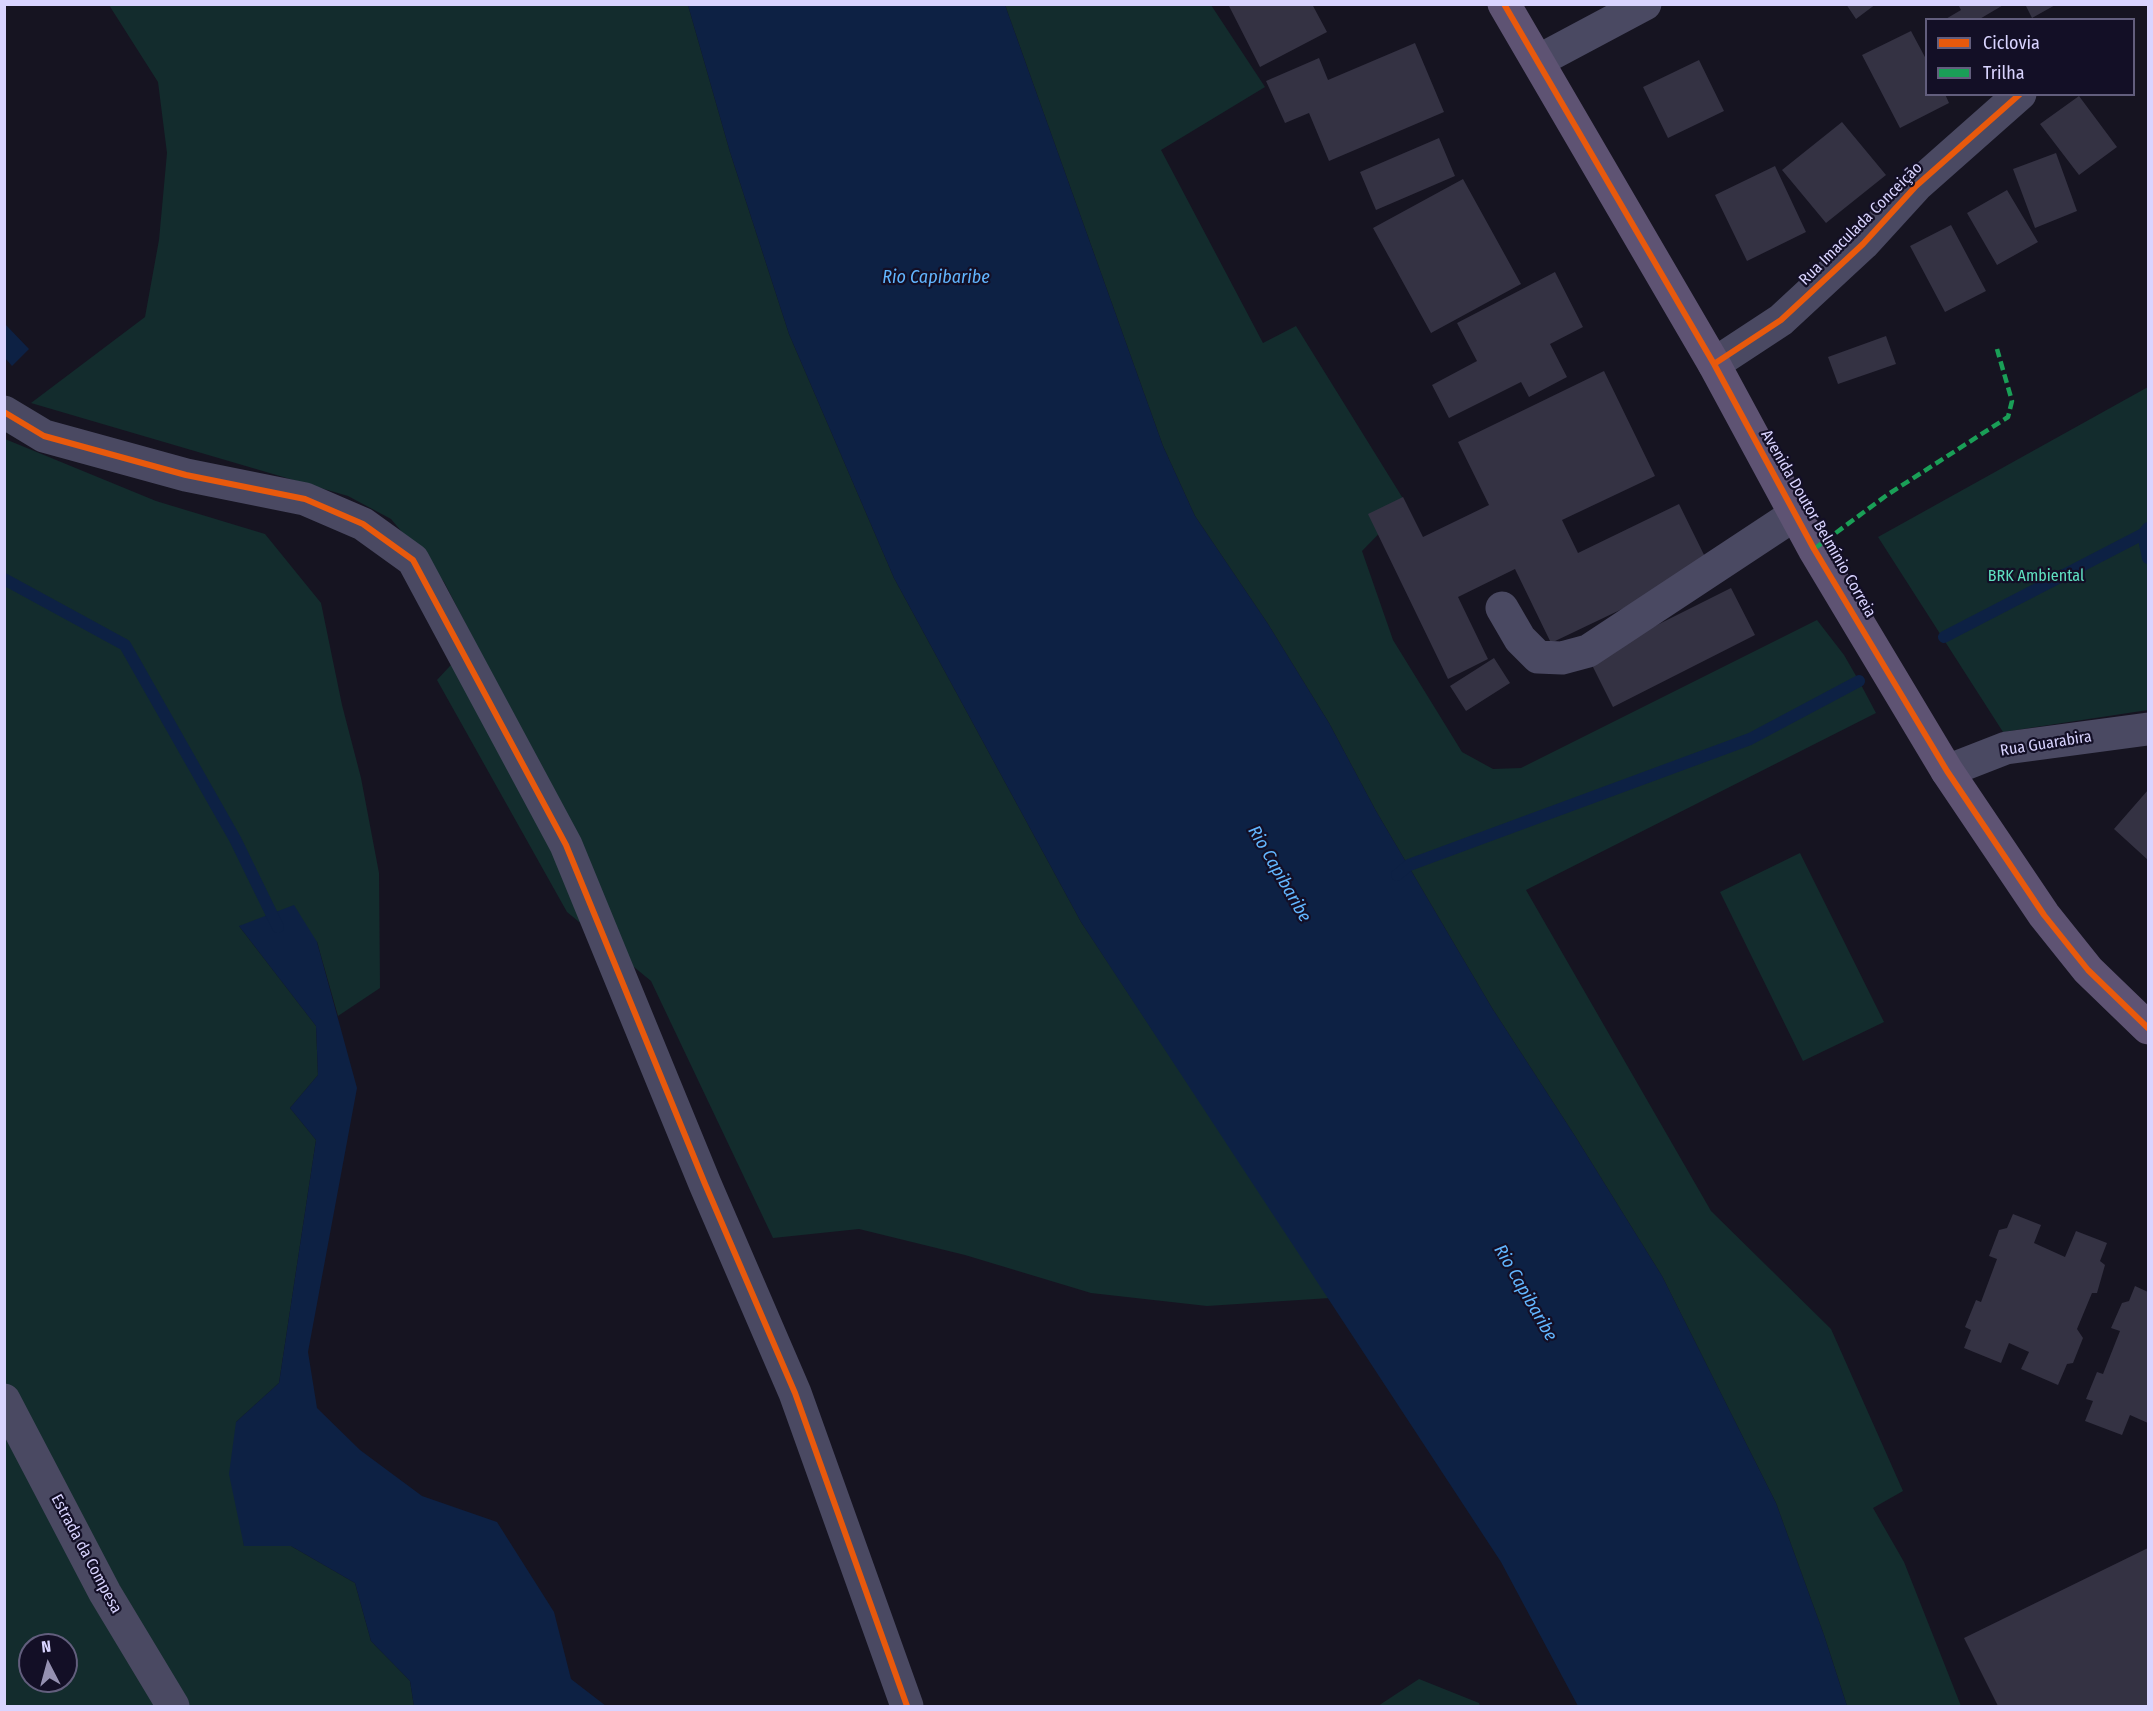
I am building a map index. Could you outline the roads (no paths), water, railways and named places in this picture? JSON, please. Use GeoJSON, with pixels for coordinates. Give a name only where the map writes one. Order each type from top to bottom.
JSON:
{"type":"FeatureCollection","features":[{"type":"Feature","properties":{"kind":"main road","name":"Avenida Doutor Belmínio Correia"},"geometry":{"type":"LineString","coordinates":[[1504,4],[1714,364],[1794,515],[1947,771],[2044,915],[2088,970],[2148,1028]]}},
{"type":"Feature","properties":{"kind":"street"},"geometry":{"type":"LineString","coordinates":[[1538,62],[1645,4]]}},
{"type":"Feature","properties":{"kind":"street","name":"Rua Imaculada Conceição"},"geometry":{"type":"LineString","coordinates":[[1714,364],[1781,320],[1863,244],[1916,186],[2018,96]]}},
{"type":"Feature","properties":{"kind":"street"},"geometry":{"type":"LineString","coordinates":[[4,412],[45,436],[186,475],[306,499],[363,524],[413,560],[566,845],[705,1184],[795,1393],[907,1707]]}},
{"type":"Feature","properties":{"kind":"street"},"geometry":{"type":"LineString","coordinates":[[1502,608],[1520,639],[1538,657],[1562,658],[1588,651],[1794,515]]}},
{"type":"Feature","properties":{"kind":"street","name":"Rua Guarabira"},"geometry":{"type":"LineString","coordinates":[[1947,771],[2006,748],[2148,729]]}},
{"type":"Feature","properties":{"kind":"street","name":"Estrada da Compesa"},"geometry":{"type":"LineString","coordinates":[[4,1400],[105,1593],[172,1707]]}},
{"type":"Feature","properties":{"kind":"water","name":"Rio Capibaribe"},"geometry":{"type":"Polygon","coordinates":[[[688,5],[1005,5],[1163,446],[1195,516],[1268,624],[1329,723],[1376,811],[1492,1008],[1662,1276],[1776,1503],[1847,1706],[1578,1706],[1501,1562],[1081,922],[894,578],[789,334],[730,152],[688,5]]]}},
{"type":"Feature","properties":{"kind":"water"},"geometry":{"type":"Polygon","coordinates":[[[5,324],[29,349],[12,366],[5,358],[5,324]]]}},
{"type":"Feature","properties":{"kind":"water"},"geometry":{"type":"Polygon","coordinates":[[[294,905],[317,942],[357,1088],[308,1352],[317,1408],[360,1450],[422,1496],[497,1522],[554,1612],[571,1679],[606,1706],[414,1706],[410,1681],[371,1641],[355,1583],[291,1546],[244,1546],[229,1474],[236,1422],[279,1383],[316,1140],[290,1108],[318,1075],[316,1026],[239,926],[294,905]]]}},
{"type":"Feature","properties":{"kind":"waterway"},"geometry":{"type":"LineString","coordinates":[[1944,637],[2143,534],[2148,528]]}},
{"type":"Feature","properties":{"kind":"waterway"},"geometry":{"type":"LineString","coordinates":[[2143,534],[2148,558]]}},
{"type":"Feature","properties":{"kind":"waterway"},"geometry":{"type":"LineString","coordinates":[[4,579],[125,645],[235,839],[278,927]]}},
{"type":"Feature","properties":{"kind":"waterway"},"geometry":{"type":"LineString","coordinates":[[1397,875],[1409,865],[1750,739],[1859,681]]}},
{"type":"Feature","properties":{"kind":"park label","name":"BRK Ambiental"},"geometry":{"type":"Point","coordinates":[2036,577]}}]}
